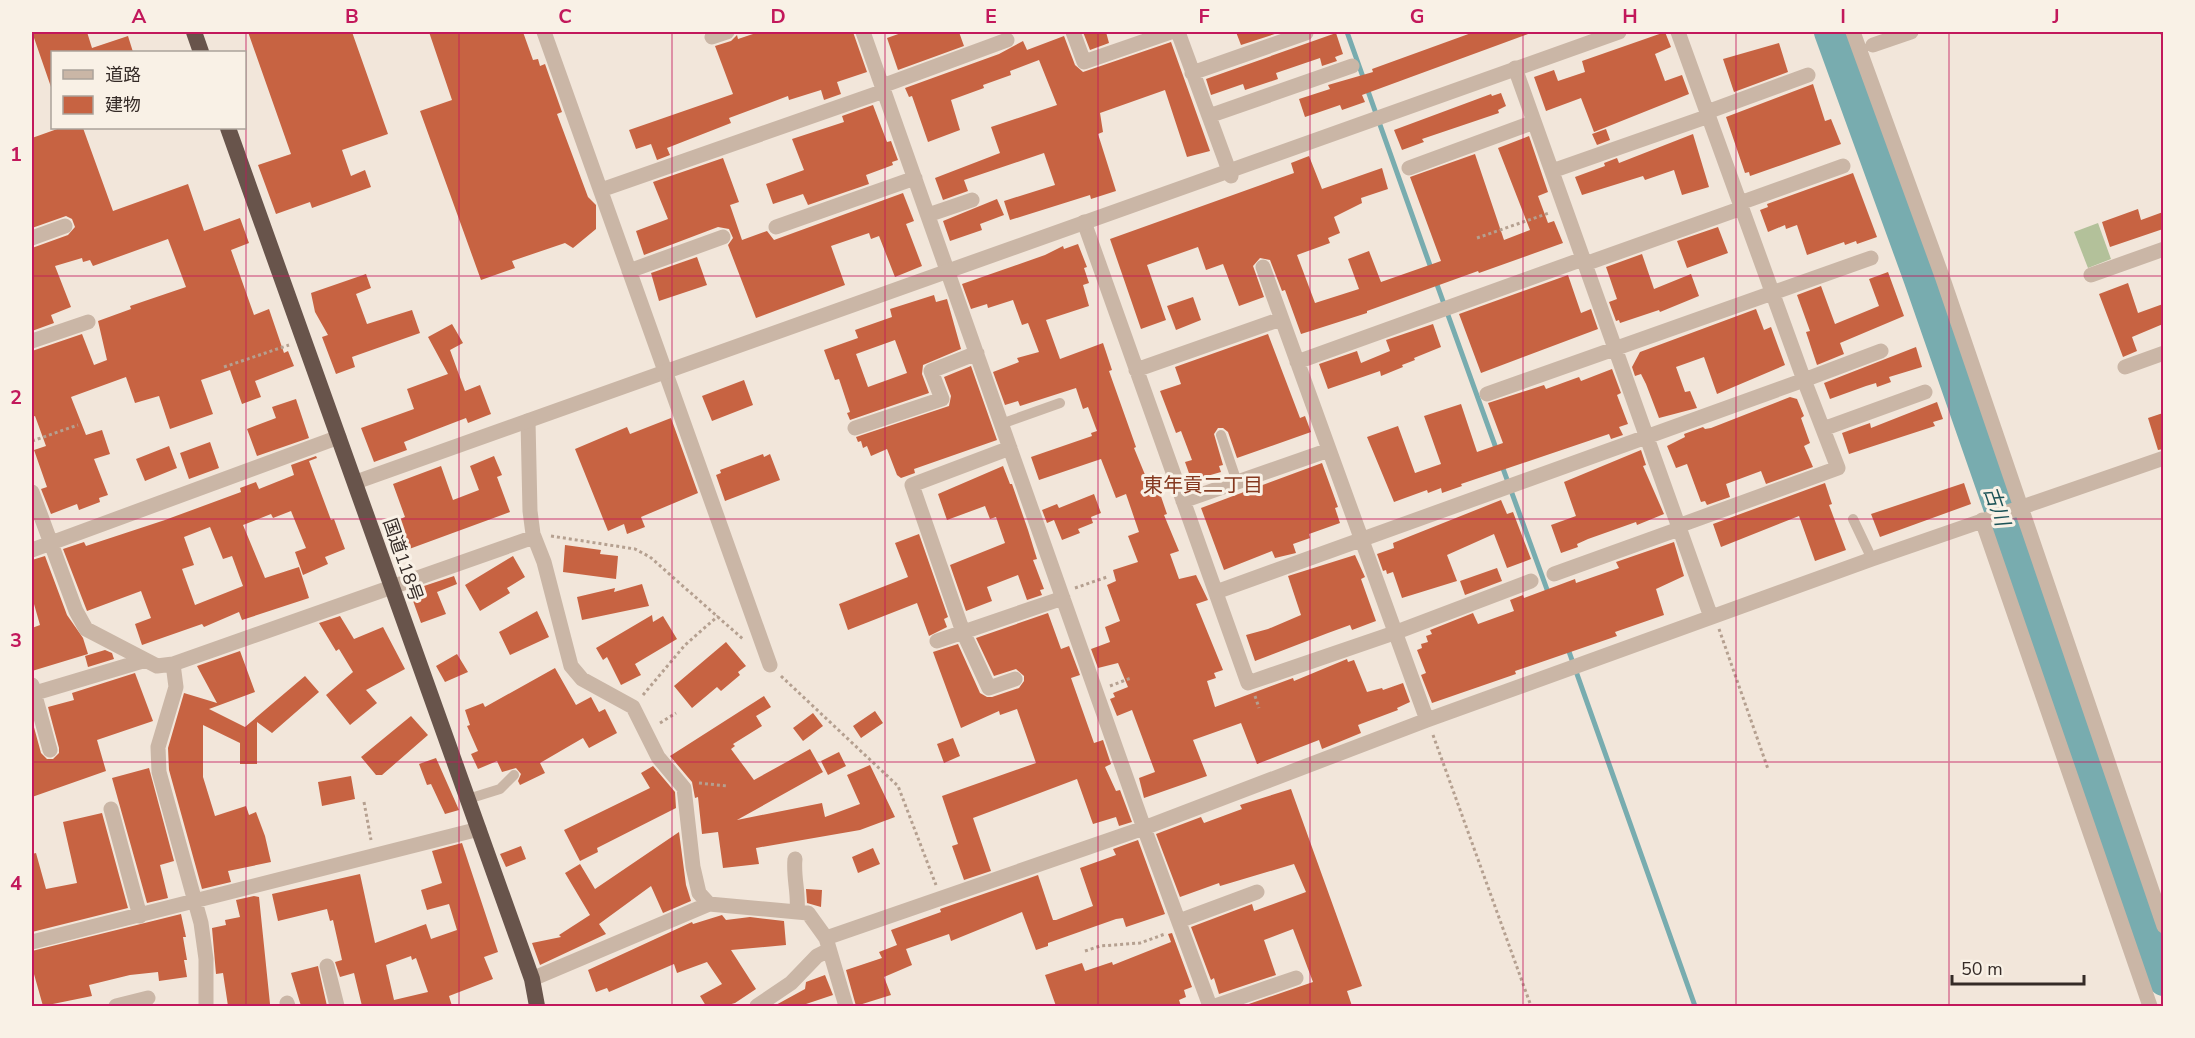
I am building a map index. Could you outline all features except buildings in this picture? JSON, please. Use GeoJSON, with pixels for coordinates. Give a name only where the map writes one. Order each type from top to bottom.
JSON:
{"type":"FeatureCollection","features":[{"type":"Feature","properties":{"kind":"highway"},"geometry":{"type":"LineString","coordinates":[[194,32],[201,51]]}},
{"type":"Feature","properties":{"kind":"highway","name":"国道118号"},"geometry":{"type":"LineString","coordinates":[[228,129],[532,979],[537,1006]]}},
{"type":"Feature","properties":{"kind":"street"},"geometry":{"type":"LineString","coordinates":[[544,32],[629,271],[668,371],[770,665]]}},
{"type":"Feature","properties":{"kind":"street"},"geometry":{"type":"LineString","coordinates":[[712,37],[727,32]]}},
{"type":"Feature","properties":{"kind":"street"},"geometry":{"type":"LineString","coordinates":[[1073,32],[1083,62],[1171,32]]}},
{"type":"Feature","properties":{"kind":"street"},"geometry":{"type":"LineString","coordinates":[[1178,32],[1230,173]]}},
{"type":"Feature","properties":{"kind":"street"},"geometry":{"type":"LineString","coordinates":[[356,482],[1084,222],[1230,173],[1368,121],[1619,32]]}},
{"type":"Feature","properties":{"kind":"street"},"geometry":{"type":"LineString","coordinates":[[1554,574],[1838,468],[1678,32]]}},
{"type":"Feature","properties":{"kind":"street"},"geometry":{"type":"LineString","coordinates":[[1853,32],[1942,276],[2163,926]]}},
{"type":"Feature","properties":{"kind":"street"},"geometry":{"type":"LineString","coordinates":[[1873,45],[1911,32]]}},
{"type":"Feature","properties":{"kind":"street"},"geometry":{"type":"LineString","coordinates":[[867,33],[883,88],[1144,828],[1210,1006]]}},
{"type":"Feature","properties":{"kind":"street"},"geometry":{"type":"LineString","coordinates":[[1192,73],[1306,33]]}},
{"type":"Feature","properties":{"kind":"street"},"geometry":{"type":"LineString","coordinates":[[601,190],[883,88],[1007,40]]}},
{"type":"Feature","properties":{"kind":"street"},"geometry":{"type":"LineString","coordinates":[[1209,116],[1352,66]]}},
{"type":"Feature","properties":{"kind":"street"},"geometry":{"type":"LineString","coordinates":[[1515,68],[1646,437],[1713,617]]}},
{"type":"Feature","properties":{"kind":"street"},"geometry":{"type":"LineString","coordinates":[[1552,171],[1808,75]]}},
{"type":"Feature","properties":{"kind":"street"},"geometry":{"type":"LineString","coordinates":[[1409,168],[1534,122]]}},
{"type":"Feature","properties":{"kind":"street"},"geometry":{"type":"LineString","coordinates":[[1297,362],[1741,205],[1843,166]]}},
{"type":"Feature","properties":{"kind":"street"},"geometry":{"type":"LineString","coordinates":[[776,227],[915,178]]}},
{"type":"Feature","properties":{"kind":"street"},"geometry":{"type":"LineString","coordinates":[[928,215],[972,200]]}},
{"type":"Feature","properties":{"kind":"street"},"geometry":{"type":"LineString","coordinates":[[1084,222],[1248,683],[1394,633],[1531,580]]}},
{"type":"Feature","properties":{"kind":"street"},"geometry":{"type":"LineString","coordinates":[[32,238],[65,226]]}},
{"type":"Feature","properties":{"kind":"street"},"geometry":{"type":"LineString","coordinates":[[629,271],[723,237]]}},
{"type":"Feature","properties":{"kind":"street"},"geometry":{"type":"LineString","coordinates":[[2091,275],[2163,249]]}},
{"type":"Feature","properties":{"kind":"street"},"geometry":{"type":"LineString","coordinates":[[1486,394],[1871,258]]}},
{"type":"Feature","properties":{"kind":"street"},"geometry":{"type":"LineString","coordinates":[[1263,267],[1427,720]]}},
{"type":"Feature","properties":{"kind":"street"},"geometry":{"type":"LineString","coordinates":[[1136,370],[1281,319]]}},
{"type":"Feature","properties":{"kind":"street"},"geometry":{"type":"LineString","coordinates":[[32,341],[88,322]]}},
{"type":"Feature","properties":{"kind":"street"},"geometry":{"type":"LineString","coordinates":[[1216,592],[1881,351]]}},
{"type":"Feature","properties":{"kind":"street"},"geometry":{"type":"LineString","coordinates":[[2125,367],[2163,353]]}},
{"type":"Feature","properties":{"kind":"street"},"geometry":{"type":"LineString","coordinates":[[855,428],[942,399],[931,371],[977,354]]}},
{"type":"Feature","properties":{"kind":"street"},"geometry":{"type":"LineString","coordinates":[[1823,429],[1925,392]]}},
{"type":"Feature","properties":{"kind":"street"},"geometry":{"type":"LineString","coordinates":[[528,421],[530,511],[534,537],[544,562],[571,666],[582,679],[633,707],[658,757],[684,788],[693,867],[699,893],[709,904]]}},
{"type":"Feature","properties":{"kind":"street"},"geometry":{"type":"LineString","coordinates":[[32,550],[339,437]]}},
{"type":"Feature","properties":{"kind":"street"},"geometry":{"type":"LineString","coordinates":[[1010,448],[912,485],[963,632],[988,688],[1015,679]]}},
{"type":"Feature","properties":{"kind":"street"},"geometry":{"type":"LineString","coordinates":[[1183,501],[1329,450]]}},
{"type":"Feature","properties":{"kind":"street"},"geometry":{"type":"LineString","coordinates":[[757,1006],[791,983],[828,944],[1144,828],[1427,720],[1872,559],[2163,458]]}},
{"type":"Feature","properties":{"kind":"street"},"geometry":{"type":"LineString","coordinates":[[32,492],[50,544],[86,629],[157,666],[173,664],[392,585],[534,537]]}},
{"type":"Feature","properties":{"kind":"street"},"geometry":{"type":"LineString","coordinates":[[1982,520],[2150,1006]]}},
{"type":"Feature","properties":{"kind":"street"},"geometry":{"type":"LineString","coordinates":[[937,641],[1062,595]]}},
{"type":"Feature","properties":{"kind":"street"},"geometry":{"type":"LineString","coordinates":[[50,750],[32,691],[146,660]]}},
{"type":"Feature","properties":{"kind":"street"},"geometry":{"type":"LineString","coordinates":[[173,664],[176,687],[158,747],[159,772],[196,902],[206,959],[206,1006]]}},
{"type":"Feature","properties":{"kind":"street"},"geometry":{"type":"LineString","coordinates":[[111,809],[140,916]]}},
{"type":"Feature","properties":{"kind":"street"},"geometry":{"type":"LineString","coordinates":[[32,942],[66,931],[140,916],[479,829]]}},
{"type":"Feature","properties":{"kind":"street"},"geometry":{"type":"LineString","coordinates":[[795,859],[793,874],[798,899],[797,911]]}},
{"type":"Feature","properties":{"kind":"street"},"geometry":{"type":"LineString","coordinates":[[1180,925],[1257,892]]}},
{"type":"Feature","properties":{"kind":"street"},"geometry":{"type":"LineString","coordinates":[[532,979],[709,904],[797,911],[808,913],[828,944],[846,1006]]}},
{"type":"Feature","properties":{"kind":"street"},"geometry":{"type":"LineString","coordinates":[[327,966],[337,1006]]}},
{"type":"Feature","properties":{"kind":"street"},"geometry":{"type":"LineString","coordinates":[[1215,1006],[1296,978]]}},
{"type":"Feature","properties":{"kind":"street"},"geometry":{"type":"LineString","coordinates":[[116,1006],[148,998]]}},
{"type":"Feature","properties":{"kind":"lane"},"geometry":{"type":"LineString","coordinates":[[1002,424],[1060,403]]}},
{"type":"Feature","properties":{"kind":"lane"},"geometry":{"type":"LineString","coordinates":[[1221,435],[1237,482]]}},
{"type":"Feature","properties":{"kind":"lane"},"geometry":{"type":"LineString","coordinates":[[1853,519],[1872,559]]}},
{"type":"Feature","properties":{"kind":"lane"},"geometry":{"type":"LineString","coordinates":[[468,799],[500,789],[514,775]]}},
{"type":"Feature","properties":{"kind":"path"},"geometry":{"type":"LineString","coordinates":[[2161,32],[2163,38]]}},
{"type":"Feature","properties":{"kind":"path"},"geometry":{"type":"LineString","coordinates":[[1477,238],[1565,208]]}},
{"type":"Feature","properties":{"kind":"path"},"geometry":{"type":"LineString","coordinates":[[224,367],[304,340]]}},
{"type":"Feature","properties":{"kind":"path"},"geometry":{"type":"LineString","coordinates":[[32,441],[78,425]]}},
{"type":"Feature","properties":{"kind":"path"},"geometry":{"type":"LineString","coordinates":[[1062,595],[1107,577]]}},
{"type":"Feature","properties":{"kind":"path"},"geometry":{"type":"LineString","coordinates":[[633,707],[664,667],[718,616]]}},
{"type":"Feature","properties":{"kind":"path"},"geometry":{"type":"LineString","coordinates":[[1713,617],[1768,769]]}},
{"type":"Feature","properties":{"kind":"path"},"geometry":{"type":"LineString","coordinates":[[1096,691],[1131,678]]}},
{"type":"Feature","properties":{"kind":"path"},"geometry":{"type":"LineString","coordinates":[[1427,720],[1531,1006]]}},
{"type":"Feature","properties":{"kind":"path"},"geometry":{"type":"LineString","coordinates":[[684,788],[707,782],[727,786]]}},
{"type":"Feature","properties":{"kind":"path"},"geometry":{"type":"LineString","coordinates":[[364,802],[374,856]]}},
{"type":"Feature","properties":{"kind":"path"},"geometry":{"type":"LineString","coordinates":[[1085,951],[1100,946],[1140,943],[1180,925]]}},
{"type":"Feature","properties":{"kind":"green space"},"geometry":{"type":"Polygon","coordinates":[[[2098,223],[2111,259],[2088,268],[2074,232],[2098,223]]]}},
{"type":"Feature","properties":{"kind":"waterway"},"geometry":{"type":"LineString","coordinates":[[1347,32],[1432,271]]}},
{"type":"Feature","properties":{"kind":"waterway","name":"古川"},"geometry":{"type":"LineString","coordinates":[[1830,32],[1919,277],[2164,980]]}},
{"type":"Feature","properties":{"kind":"waterway"},"geometry":{"type":"LineString","coordinates":[[1435,279],[1497,451]]}},
{"type":"Feature","properties":{"kind":"waterway"},"geometry":{"type":"LineString","coordinates":[[1501,463],[1549,595]]}},
{"type":"Feature","properties":{"kind":"waterway"},"geometry":{"type":"LineString","coordinates":[[1567,646],[1695,1006]]}},
{"type":"Feature","properties":{"kind":"district","name":"東年貢二丁目"},"geometry":{"type":"Point","coordinates":[1203,485]}}]}
